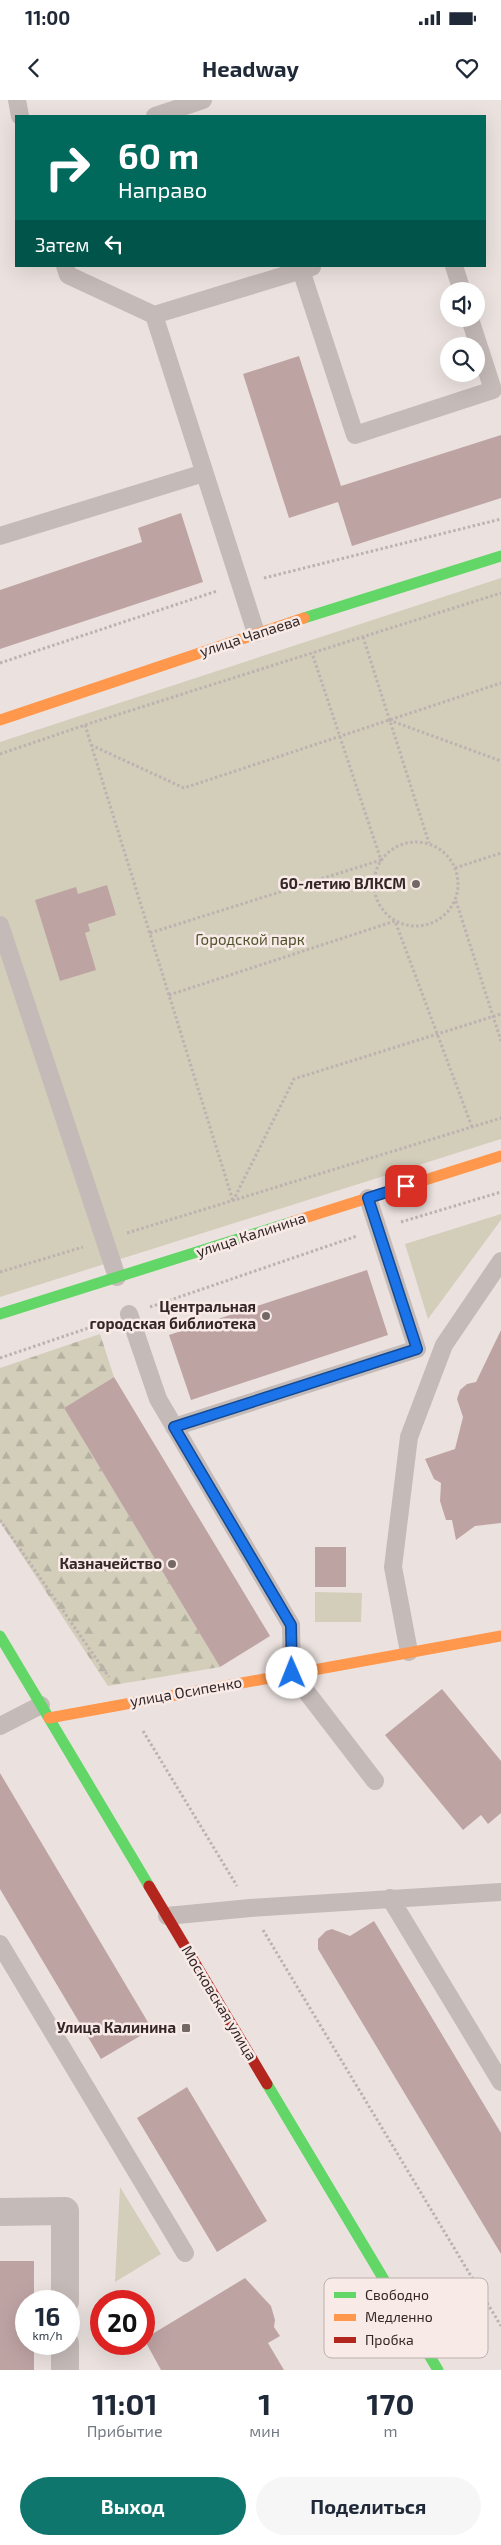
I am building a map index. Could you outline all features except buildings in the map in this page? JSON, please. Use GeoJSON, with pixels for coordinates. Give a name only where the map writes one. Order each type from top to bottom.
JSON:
{"type":"FeatureCollection","features":[{"type":"Feature","properties":{"kind":"street","name":"улица Чапаева"},"geometry":{"type":"LineString","coordinates":[[0,720],[256,633],[501,556]]}},
{"type":"Feature","properties":{"kind":"street","name":"улица Калинина"},"geometry":{"type":"LineString","coordinates":[[0,1314],[501,1156]]}},
{"type":"Feature","properties":{"kind":"street","name":"Московская улица"},"geometry":{"type":"LineString","coordinates":[[0,1636],[383,2278]]}},
{"type":"Feature","properties":{"kind":"street","name":"улица Осипенко"},"geometry":{"type":"LineString","coordinates":[[45,1711],[127,1703],[501,1636]]}},
{"type":"Feature","properties":{"kind":"street"},"geometry":{"type":"LineString","coordinates":[[0,2212],[65,2211],[65,2290]]}},
{"type":"Feature","properties":{"kind":"street"},"geometry":{"type":"LineString","coordinates":[[65,2355],[65,2370]]}},
{"type":"Feature","properties":{"kind":"street","name":"Московская улица"},"geometry":{"type":"LineString","coordinates":[[431,2358],[438,2370]]}},
{"type":"Feature","properties":{"kind":"lane"},"geometry":{"type":"LineString","coordinates":[[17,100],[20,115]]}},
{"type":"Feature","properties":{"kind":"lane"},"geometry":{"type":"LineString","coordinates":[[158,115],[202,100]]}},
{"type":"Feature","properties":{"kind":"lane"},"geometry":{"type":"LineString","coordinates":[[65,267],[68,276],[154,315],[307,268],[355,435],[493,390],[473,327]]}},
{"type":"Feature","properties":{"kind":"lane"},"geometry":{"type":"LineString","coordinates":[[454,267],[459,282]]}},
{"type":"Feature","properties":{"kind":"lane"},"geometry":{"type":"LineString","coordinates":[[154,315],[256,633]]}},
{"type":"Feature","properties":{"kind":"lane"},"geometry":{"type":"LineString","coordinates":[[0,536],[204,473]]}},
{"type":"Feature","properties":{"kind":"lane"},"geometry":{"type":"LineString","coordinates":[[0,925],[117,1277]]}},
{"type":"Feature","properties":{"kind":"lane"},"geometry":{"type":"LineString","coordinates":[[174,1427],[417,1349],[368,1198]]}},
{"type":"Feature","properties":{"kind":"lane"},"geometry":{"type":"LineString","coordinates":[[409,1652],[393,1566],[409,1437],[444,1344],[501,1261]]}},
{"type":"Feature","properties":{"kind":"lane"},"geometry":{"type":"LineString","coordinates":[[129,1314],[158,1399],[291,1625],[292,1673],[375,1781]]}},
{"type":"Feature","properties":{"kind":"lane"},"geometry":{"type":"LineString","coordinates":[[0,1726],[45,1711]]}},
{"type":"Feature","properties":{"kind":"lane"},"geometry":{"type":"LineString","coordinates":[[167,1916],[250,1908],[501,1892]]}},
{"type":"Feature","properties":{"kind":"lane"},"geometry":{"type":"LineString","coordinates":[[390,1898],[501,2082]]}},
{"type":"Feature","properties":{"kind":"lane"},"geometry":{"type":"LineString","coordinates":[[0,1944],[185,2253]]}},
{"type":"Feature","properties":{"kind":"path"},"geometry":{"type":"LineString","coordinates":[[0,663],[240,584],[501,519]]}},
{"type":"Feature","properties":{"kind":"path"},"geometry":{"type":"LineString","coordinates":[[0,754],[85,724],[501,593]]}},
{"type":"Feature","properties":{"kind":"path"},"geometry":{"type":"LineString","coordinates":[[363,637],[429,843]]}},
{"type":"Feature","properties":{"kind":"path"},"geometry":{"type":"LineString","coordinates":[[312,653],[381,860]]}},
{"type":"Feature","properties":{"kind":"path"},"geometry":{"type":"LineString","coordinates":[[92,746],[184,788],[501,683]]}},
{"type":"Feature","properties":{"kind":"path"},"geometry":{"type":"LineString","coordinates":[[389,720],[501,761]]}},
{"type":"Feature","properties":{"kind":"path"},"geometry":{"type":"LineString","coordinates":[[85,724],[232,1201]]}},
{"type":"Feature","properties":{"kind":"path"},"geometry":{"type":"LineString","coordinates":[[429,843],[449,857],[455,868],[458,878],[455,900],[448,912],[436,921],[422,926],[408,926],[384,912],[377,900],[374,886],[376,873],[381,860],[391,850],[402,844],[429,843]]}},
{"type":"Feature","properties":{"kind":"path"},"geometry":{"type":"LineString","coordinates":[[455,868],[501,853]]}},
{"type":"Feature","properties":{"kind":"path"},"geometry":{"type":"LineString","coordinates":[[150,934],[381,860]]}},
{"type":"Feature","properties":{"kind":"path"},"geometry":{"type":"LineString","coordinates":[[455,900],[501,1042]]}},
{"type":"Feature","properties":{"kind":"path"},"geometry":{"type":"LineString","coordinates":[[169,994],[395,920]]}},
{"type":"Feature","properties":{"kind":"path"},"geometry":{"type":"LineString","coordinates":[[395,920],[472,1127]]}},
{"type":"Feature","properties":{"kind":"path"},"geometry":{"type":"LineString","coordinates":[[232,1201],[294,1078],[501,1014]]}},
{"type":"Feature","properties":{"kind":"path"},"geometry":{"type":"LineString","coordinates":[[0,1272],[501,1118]]}},
{"type":"Feature","properties":{"kind":"path"},"geometry":{"type":"LineString","coordinates":[[0,1358],[378,1229],[501,1192]]}},
{"type":"Feature","properties":{"kind":"path"},"geometry":{"type":"LineString","coordinates":[[0,1520],[127,1703],[472,2278]]}},
{"type":"Feature","properties":{"kind":"path"},"geometry":{"type":"LineString","coordinates":[[488,2304],[501,2326]]}},
{"type":"Feature","properties":{"kind":"green space","name":"Городской парк"},"geometry":{"type":"Polygon","coordinates":[[[501,578],[501,1139],[0,1297],[0,742],[501,578]]]}},
{"type":"Feature","properties":{"kind":"green space"},"geometry":{"type":"Polygon","coordinates":[[[501,1214],[501,1220],[428,1319],[405,1244],[501,1214]]]}},
{"type":"Feature","properties":{"kind":"green space"},"geometry":{"type":"Polygon","coordinates":[[[100,1334],[114,1377],[64,1408],[220,1667],[108,1686],[0,1522],[0,1368],[100,1334]]]}},
{"type":"Feature","properties":{"kind":"green space"},"geometry":{"type":"Polygon","coordinates":[[[315,1592],[362,1593],[361,1622],[315,1622],[315,1592]]]}},
{"type":"Feature","properties":{"kind":"green space"},"geometry":{"type":"Polygon","coordinates":[[[120,2187],[161,2254],[115,2282],[120,2187]]]}},
{"type":"Feature","properties":{"kind":"traffic: fast"},"geometry":{"type":"LineString","coordinates":[[304,618],[501,556]]}},
{"type":"Feature","properties":{"kind":"traffic: fast"},"geometry":{"type":"LineString","coordinates":[[0,1314],[292,1222]]}},
{"type":"Feature","properties":{"kind":"traffic: fast"},"geometry":{"type":"LineString","coordinates":[[0,1636],[149,1886]]}},
{"type":"Feature","properties":{"kind":"traffic: fast"},"geometry":{"type":"LineString","coordinates":[[267,2084],[383,2278]]}},
{"type":"Feature","properties":{"kind":"traffic: fast"},"geometry":{"type":"LineString","coordinates":[[431,2358],[438,2370]]}},
{"type":"Feature","properties":{"kind":"traffic: slow"},"geometry":{"type":"LineString","coordinates":[[0,720],[304,618]]}},
{"type":"Feature","properties":{"kind":"traffic: slow"},"geometry":{"type":"LineString","coordinates":[[292,1222],[501,1156]]}},
{"type":"Feature","properties":{"kind":"traffic: slow"},"geometry":{"type":"LineString","coordinates":[[49,1718],[501,1636]]}},
{"type":"Feature","properties":{"kind":"traffic: jam"},"geometry":{"type":"LineString","coordinates":[[149,1886],[267,2084]]}},
{"type":"Feature","properties":{"kind":"place","name":"60-летию ВЛКСМ"},"geometry":{"type":"Point","coordinates":[416,884]}},
{"type":"Feature","properties":{"kind":"place","name":"Центральная городская библиотека"},"geometry":{"type":"Point","coordinates":[266,1316]}},
{"type":"Feature","properties":{"kind":"place","name":"Казначейство"},"geometry":{"type":"Point","coordinates":[172,1564]}},
{"type":"Feature","properties":{"kind":"place","name":"Улица Калинина"},"geometry":{"type":"Point","coordinates":[186,2028]}},
{"type":"Feature","properties":{"kind":"route"},"geometry":{"type":"LineString","coordinates":[[292,1673],[291,1625],[174,1427],[417,1349],[368,1198],[406,1186]]}}]}
